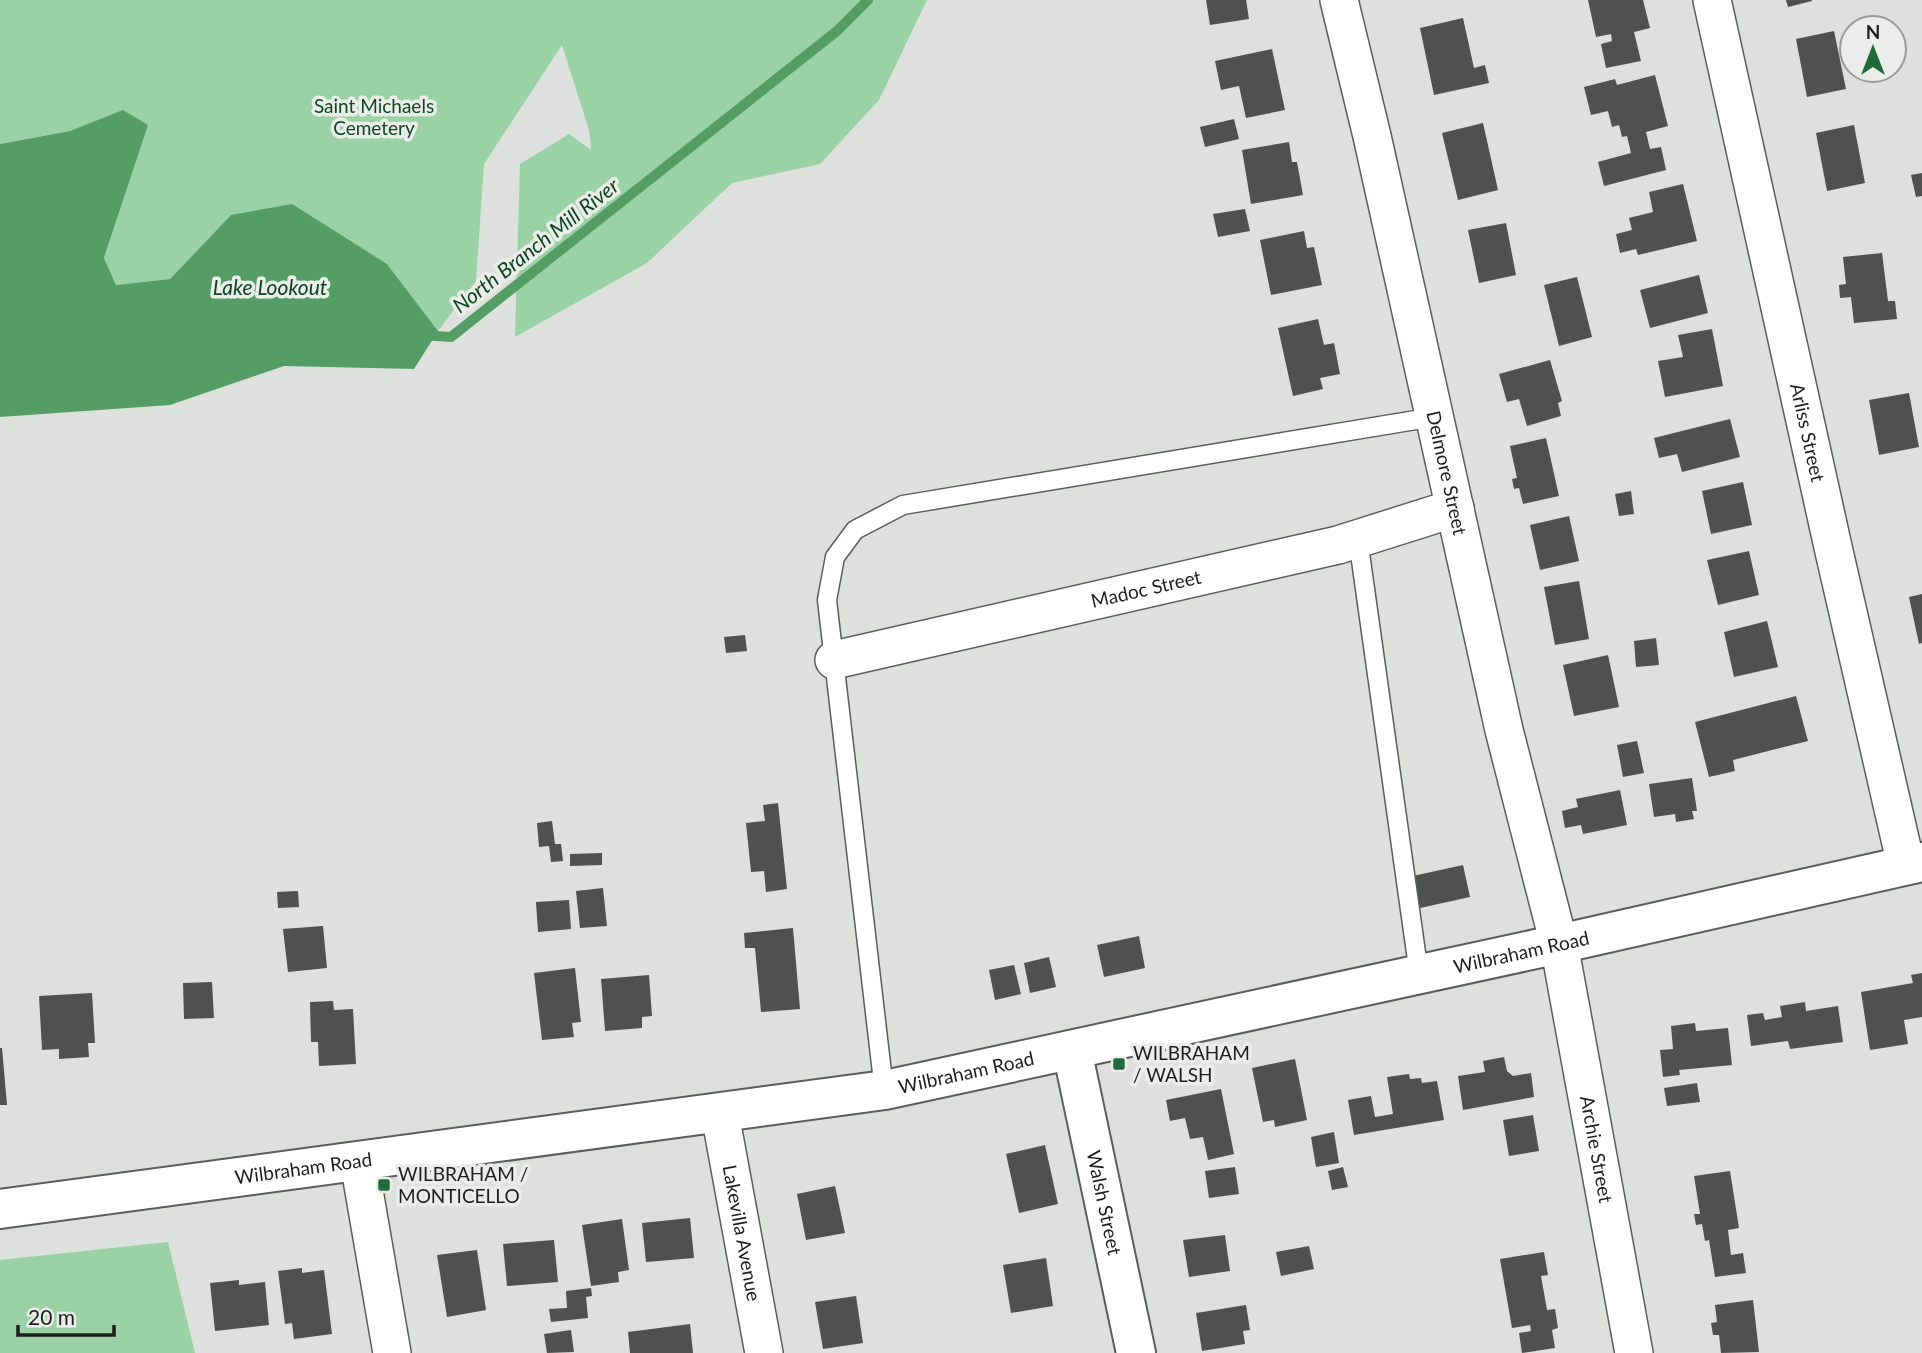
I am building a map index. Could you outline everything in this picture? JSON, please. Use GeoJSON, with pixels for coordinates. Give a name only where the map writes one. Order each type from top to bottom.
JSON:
{"type":"FeatureCollection","features":[{"type":"Feature","properties":{"kind":"main road","name":"Wilbraham Road"},"geometry":{"type":"LineString","coordinates":[[0,1209],[884,1090],[1914,864]]}},
{"type":"Feature","properties":{"kind":"main road","name":"Walsh Street"},"geometry":{"type":"LineString","coordinates":[[1072,1050],[1136,1353]]}},
{"type":"Feature","properties":{"kind":"street","name":"Delmore Street"},"geometry":{"type":"LineString","coordinates":[[1339,0],[1372,136],[1504,730],[1559,944]]}},
{"type":"Feature","properties":{"kind":"street","name":"Arliss Street"},"geometry":{"type":"LineString","coordinates":[[1712,0],[1833,547],[1914,864]]}},
{"type":"Feature","properties":{"kind":"street","name":"Madoc Street"},"geometry":{"type":"LineString","coordinates":[[834,660],[1358,539],[1455,509]]}},
{"type":"Feature","properties":{"kind":"street","name":"Archie Street"},"geometry":{"type":"LineString","coordinates":[[1559,944],[1634,1353]]}},
{"type":"Feature","properties":{"kind":"street","name":"Lakevilla Avenue"},"geometry":{"type":"LineString","coordinates":[[720,1114],[764,1353]]}},
{"type":"Feature","properties":{"kind":"street"},"geometry":{"type":"LineString","coordinates":[[359,1162],[392,1353]]}},
{"type":"Feature","properties":{"kind":"lane"},"geometry":{"type":"LineString","coordinates":[[884,1090],[827,600],[835,557],[855,530],[903,505],[1434,417]]}},
{"type":"Feature","properties":{"kind":"lane"},"geometry":{"type":"LineString","coordinates":[[1358,539],[1419,974]]}},
{"type":"Feature","properties":{"kind":"green space","name":"Saint Michaels Cemetery"},"geometry":{"type":"Polygon","coordinates":[[[0,0],[927,0],[879,100],[820,164],[732,183],[647,263],[515,337],[520,164],[569,134],[591,150],[589,130],[562,45],[484,164],[476,281],[438,331],[387,264],[231,215],[170,279],[116,285],[104,259],[148,125],[123,111],[70,131],[0,144],[0,0]]]}},
{"type":"Feature","properties":{"kind":"green space"},"geometry":{"type":"Polygon","coordinates":[[[168,1242],[195,1353],[0,1353],[0,1260],[168,1242]]]}},
{"type":"Feature","properties":{"kind":"water","name":"Lake Lookout"},"geometry":{"type":"Polygon","coordinates":[[[123,110],[148,125],[104,258],[116,285],[170,279],[231,215],[292,204],[387,264],[438,331],[414,369],[284,366],[170,405],[0,417],[0,144],[70,131],[123,110]]]}},
{"type":"Feature","properties":{"kind":"building"},"geometry":{"type":"Polygon","coordinates":[[[1206,0],[1246,0],[1249,19],[1210,25],[1206,0]]]}},
{"type":"Feature","properties":{"kind":"building"},"geometry":{"type":"Polygon","coordinates":[[[1588,0],[1643,0],[1650,28],[1634,32],[1641,61],[1606,68],[1601,44],[1612,41],[1611,34],[1596,37],[1588,0]]]}},
{"type":"Feature","properties":{"kind":"building"},"geometry":{"type":"Polygon","coordinates":[[[1786,0],[1812,0],[1812,1],[1788,7],[1786,0]]]}},
{"type":"Feature","properties":{"kind":"building"},"geometry":{"type":"Polygon","coordinates":[[[1463,18],[1474,68],[1485,65],[1489,83],[1434,95],[1420,28],[1463,18]]]}},
{"type":"Feature","properties":{"kind":"building"},"geometry":{"type":"Polygon","coordinates":[[[1834,31],[1838,50],[1838,84],[1845,84],[1846,89],[1807,97],[1796,39],[1834,31]]]}},
{"type":"Feature","properties":{"kind":"building"},"geometry":{"type":"Polygon","coordinates":[[[1272,49],[1285,110],[1246,118],[1239,86],[1221,90],[1215,61],[1272,49]]]}},
{"type":"Feature","properties":{"kind":"building"},"geometry":{"type":"Polygon","coordinates":[[[1655,75],[1668,126],[1646,132],[1650,149],[1661,147],[1666,170],[1604,186],[1598,162],[1631,153],[1627,136],[1622,137],[1619,125],[1612,127],[1608,111],[1591,115],[1584,87],[1615,79],[1617,85],[1655,75]]]}},
{"type":"Feature","properties":{"kind":"building"},"geometry":{"type":"Polygon","coordinates":[[[1234,119],[1239,139],[1205,147],[1200,127],[1234,119]]]}},
{"type":"Feature","properties":{"kind":"building"},"geometry":{"type":"Polygon","coordinates":[[[1483,123],[1498,190],[1458,200],[1442,133],[1483,123]]]}},
{"type":"Feature","properties":{"kind":"building"},"geometry":{"type":"Polygon","coordinates":[[[1854,125],[1865,183],[1827,191],[1816,133],[1854,125]]]}},
{"type":"Feature","properties":{"kind":"building"},"geometry":{"type":"Polygon","coordinates":[[[1289,142],[1292,162],[1297,162],[1303,195],[1251,204],[1242,150],[1289,142]]]}},
{"type":"Feature","properties":{"kind":"building"},"geometry":{"type":"Polygon","coordinates":[[[1922,173],[1922,196],[1916,197],[1911,175],[1922,173]]]}},
{"type":"Feature","properties":{"kind":"building"},"geometry":{"type":"Polygon","coordinates":[[[1683,184],[1697,241],[1638,255],[1636,249],[1620,253],[1616,234],[1632,230],[1629,218],[1653,212],[1649,192],[1683,184]]]}},
{"type":"Feature","properties":{"kind":"building"},"geometry":{"type":"Polygon","coordinates":[[[1245,209],[1250,231],[1218,237],[1213,214],[1245,209]]]}},
{"type":"Feature","properties":{"kind":"building"},"geometry":{"type":"Polygon","coordinates":[[[1506,223],[1516,275],[1479,283],[1468,230],[1506,223]]]}},
{"type":"Feature","properties":{"kind":"building"},"geometry":{"type":"Polygon","coordinates":[[[1304,231],[1307,248],[1314,247],[1322,285],[1271,295],[1260,240],[1304,231]]]}},
{"type":"Feature","properties":{"kind":"building"},"geometry":{"type":"Polygon","coordinates":[[[1882,253],[1888,301],[1895,301],[1897,319],[1854,323],[1851,297],[1840,298],[1839,285],[1846,284],[1843,257],[1882,253]]]}},
{"type":"Feature","properties":{"kind":"building"},"geometry":{"type":"Polygon","coordinates":[[[1699,275],[1708,313],[1650,328],[1640,290],[1699,275]]]}},
{"type":"Feature","properties":{"kind":"building"},"geometry":{"type":"Polygon","coordinates":[[[1577,277],[1592,337],[1559,346],[1544,285],[1577,277]]]}},
{"type":"Feature","properties":{"kind":"building"},"geometry":{"type":"Polygon","coordinates":[[[1318,319],[1324,345],[1334,343],[1340,374],[1320,378],[1323,389],[1293,396],[1278,328],[1318,319]]]}},
{"type":"Feature","properties":{"kind":"building"},"geometry":{"type":"Polygon","coordinates":[[[1712,329],[1723,386],[1665,397],[1658,361],[1683,357],[1678,335],[1712,329]]]}},
{"type":"Feature","properties":{"kind":"building"},"geometry":{"type":"Polygon","coordinates":[[[1550,360],[1562,401],[1558,403],[1561,416],[1527,426],[1519,399],[1507,402],[1499,374],[1550,360]]]}},
{"type":"Feature","properties":{"kind":"building"},"geometry":{"type":"Polygon","coordinates":[[[1909,393],[1919,447],[1879,455],[1869,400],[1909,393]]]}},
{"type":"Feature","properties":{"kind":"building"},"geometry":{"type":"Polygon","coordinates":[[[1730,419],[1740,457],[1682,472],[1677,454],[1659,458],[1654,438],[1730,419]]]}},
{"type":"Feature","properties":{"kind":"building"},"geometry":{"type":"Polygon","coordinates":[[[1546,438],[1559,496],[1523,504],[1519,488],[1514,489],[1512,479],[1517,478],[1510,446],[1546,438]]]}},
{"type":"Feature","properties":{"kind":"building"},"geometry":{"type":"Polygon","coordinates":[[[1743,482],[1752,525],[1711,534],[1702,491],[1743,482]]]}},
{"type":"Feature","properties":{"kind":"building"},"geometry":{"type":"Polygon","coordinates":[[[1631,491],[1634,514],[1619,516],[1615,494],[1631,491]]]}},
{"type":"Feature","properties":{"kind":"building"},"geometry":{"type":"Polygon","coordinates":[[[1569,516],[1579,561],[1540,570],[1530,525],[1569,516]]]}},
{"type":"Feature","properties":{"kind":"building"},"geometry":{"type":"Polygon","coordinates":[[[1749,551],[1759,595],[1718,605],[1707,560],[1749,551]]]}},
{"type":"Feature","properties":{"kind":"building"},"geometry":{"type":"Polygon","coordinates":[[[1579,581],[1589,639],[1555,645],[1544,587],[1579,581]]]}},
{"type":"Feature","properties":{"kind":"building"},"geometry":{"type":"Polygon","coordinates":[[[1922,594],[1922,643],[1919,644],[1909,597],[1922,594]]]}},
{"type":"Feature","properties":{"kind":"building"},"geometry":{"type":"Polygon","coordinates":[[[1767,621],[1778,667],[1734,677],[1724,632],[1767,621]]]}},
{"type":"Feature","properties":{"kind":"building"},"geometry":{"type":"Polygon","coordinates":[[[745,635],[747,651],[726,653],[724,637],[745,635]]]}},
{"type":"Feature","properties":{"kind":"building"},"geometry":{"type":"Polygon","coordinates":[[[1656,638],[1659,665],[1636,667],[1634,641],[1656,638]]]}},
{"type":"Feature","properties":{"kind":"building"},"geometry":{"type":"Polygon","coordinates":[[[1608,655],[1619,707],[1574,716],[1563,665],[1608,655]]]}},
{"type":"Feature","properties":{"kind":"building"},"geometry":{"type":"Polygon","coordinates":[[[1796,696],[1808,741],[1733,760],[1735,771],[1709,777],[1695,722],[1796,696]]]}},
{"type":"Feature","properties":{"kind":"building"},"geometry":{"type":"Polygon","coordinates":[[[1637,741],[1644,773],[1623,777],[1617,745],[1637,741]]]}},
{"type":"Feature","properties":{"kind":"building"},"geometry":{"type":"Polygon","coordinates":[[[1692,778],[1697,811],[1692,811],[1694,819],[1676,822],[1675,814],[1654,817],[1649,784],[1692,778]]]}},
{"type":"Feature","properties":{"kind":"building"},"geometry":{"type":"Polygon","coordinates":[[[1620,790],[1627,825],[1583,834],[1581,825],[1565,828],[1562,811],[1578,807],[1576,799],[1620,790]]]}},
{"type":"Feature","properties":{"kind":"building"},"geometry":{"type":"Polygon","coordinates":[[[778,803],[787,889],[766,892],[764,871],[751,872],[746,823],[765,821],[763,805],[778,803]]]}},
{"type":"Feature","properties":{"kind":"building"},"geometry":{"type":"Polygon","coordinates":[[[552,821],[555,844],[561,844],[563,861],[551,862],[549,846],[539,847],[537,823],[552,821]]]}},
{"type":"Feature","properties":{"kind":"building"},"geometry":{"type":"Polygon","coordinates":[[[602,853],[602,865],[570,866],[570,854],[602,853]]]}},
{"type":"Feature","properties":{"kind":"building"},"geometry":{"type":"Polygon","coordinates":[[[1463,865],[1470,897],[1420,908],[1413,876],[1463,865]]]}},
{"type":"Feature","properties":{"kind":"building"},"geometry":{"type":"Polygon","coordinates":[[[603,888],[607,926],[580,928],[576,891],[603,888]]]}},
{"type":"Feature","properties":{"kind":"building"},"geometry":{"type":"Polygon","coordinates":[[[298,891],[299,907],[278,908],[277,892],[298,891]]]}},
{"type":"Feature","properties":{"kind":"building"},"geometry":{"type":"Polygon","coordinates":[[[569,900],[571,929],[538,932],[536,902],[569,900]]]}},
{"type":"Feature","properties":{"kind":"building"},"geometry":{"type":"Polygon","coordinates":[[[323,926],[327,968],[288,972],[283,929],[323,926]]]}},
{"type":"Feature","properties":{"kind":"building"},"geometry":{"type":"Polygon","coordinates":[[[793,928],[800,1009],[761,1012],[755,948],[745,948],[744,933],[793,928]]]}},
{"type":"Feature","properties":{"kind":"building"},"geometry":{"type":"Polygon","coordinates":[[[1139,936],[1145,968],[1104,977],[1097,945],[1139,936]]]}},
{"type":"Feature","properties":{"kind":"building"},"geometry":{"type":"Polygon","coordinates":[[[1049,957],[1056,987],[1030,993],[1024,963],[1049,957]]]}},
{"type":"Feature","properties":{"kind":"building"},"geometry":{"type":"Polygon","coordinates":[[[1014,965],[1021,994],[995,1000],[989,970],[1014,965]]]}},
{"type":"Feature","properties":{"kind":"building"},"geometry":{"type":"Polygon","coordinates":[[[575,968],[581,1022],[572,1023],[574,1037],[542,1040],[534,973],[575,968]]]}},
{"type":"Feature","properties":{"kind":"building"},"geometry":{"type":"Polygon","coordinates":[[[1922,973],[1922,1017],[1904,1020],[1908,1044],[1870,1050],[1861,992],[1913,983],[1911,975],[1922,973]]]}},
{"type":"Feature","properties":{"kind":"building"},"geometry":{"type":"Polygon","coordinates":[[[649,975],[652,1016],[642,1017],[642,1028],[605,1031],[601,979],[649,975]]]}},
{"type":"Feature","properties":{"kind":"building"},"geometry":{"type":"Polygon","coordinates":[[[212,982],[214,1018],[184,1019],[183,983],[212,982]]]}},
{"type":"Feature","properties":{"kind":"building"},"geometry":{"type":"Polygon","coordinates":[[[92,993],[95,1043],[88,1043],[89,1057],[59,1059],[59,1049],[42,1050],[39,996],[92,993]]]}},
{"type":"Feature","properties":{"kind":"building"},"geometry":{"type":"Polygon","coordinates":[[[333,1001],[334,1010],[353,1009],[356,1064],[319,1066],[318,1042],[311,1042],[310,1002],[333,1001]]]}},
{"type":"Feature","properties":{"kind":"building"},"geometry":{"type":"Polygon","coordinates":[[[1805,1002],[1806,1011],[1838,1006],[1843,1042],[1790,1049],[1788,1041],[1751,1046],[1747,1015],[1763,1013],[1765,1020],[1782,1017],[1780,1006],[1805,1002]]]}},
{"type":"Feature","properties":{"kind":"building"},"geometry":{"type":"Polygon","coordinates":[[[1695,1023],[1696,1031],[1728,1028],[1732,1065],[1679,1070],[1680,1075],[1663,1077],[1660,1050],[1673,1049],[1671,1026],[1695,1023]]]}},
{"type":"Feature","properties":{"kind":"building"},"geometry":{"type":"Polygon","coordinates":[[[2,1048],[7,1105],[0,1105],[2,1048]]]}},
{"type":"Feature","properties":{"kind":"building"},"geometry":{"type":"Polygon","coordinates":[[[1504,1057],[1507,1071],[1513,1076],[1531,1073],[1534,1097],[1463,1110],[1458,1076],[1485,1072],[1483,1061],[1504,1057]]]}},
{"type":"Feature","properties":{"kind":"building"},"geometry":{"type":"Polygon","coordinates":[[[1295,1059],[1307,1120],[1275,1127],[1274,1120],[1263,1122],[1252,1068],[1295,1059]]]}},
{"type":"Feature","properties":{"kind":"building"},"geometry":{"type":"Polygon","coordinates":[[[1409,1074],[1410,1079],[1421,1078],[1422,1083],[1437,1081],[1444,1120],[1354,1135],[1348,1100],[1371,1096],[1375,1117],[1393,1114],[1387,1077],[1409,1074]]]}},
{"type":"Feature","properties":{"kind":"building"},"geometry":{"type":"Polygon","coordinates":[[[1697,1083],[1700,1102],[1667,1106],[1664,1088],[1697,1083]]]}},
{"type":"Feature","properties":{"kind":"building"},"geometry":{"type":"Polygon","coordinates":[[[1221,1089],[1234,1154],[1208,1160],[1203,1137],[1190,1139],[1185,1118],[1170,1121],[1166,1100],[1221,1089]]]}},
{"type":"Feature","properties":{"kind":"building"},"geometry":{"type":"Polygon","coordinates":[[[1533,1115],[1539,1151],[1509,1156],[1503,1120],[1533,1115]]]}},
{"type":"Feature","properties":{"kind":"building"},"geometry":{"type":"Polygon","coordinates":[[[1334,1132],[1339,1163],[1316,1167],[1311,1137],[1334,1132]]]}},
{"type":"Feature","properties":{"kind":"building"},"geometry":{"type":"Polygon","coordinates":[[[1045,1145],[1058,1204],[1019,1213],[1006,1154],[1045,1145]]]}},
{"type":"Feature","properties":{"kind":"building"},"geometry":{"type":"Polygon","coordinates":[[[1235,1167],[1239,1194],[1209,1198],[1205,1171],[1235,1167]]]}},
{"type":"Feature","properties":{"kind":"building"},"geometry":{"type":"Polygon","coordinates":[[[1343,1167],[1348,1187],[1332,1190],[1328,1171],[1343,1167]]]}},
{"type":"Feature","properties":{"kind":"building"},"geometry":{"type":"Polygon","coordinates":[[[1730,1171],[1739,1228],[1728,1230],[1731,1255],[1743,1253],[1746,1273],[1715,1277],[1709,1240],[1705,1241],[1702,1224],[1696,1225],[1694,1214],[1700,1214],[1694,1176],[1730,1171]]]}},
{"type":"Feature","properties":{"kind":"building"},"geometry":{"type":"Polygon","coordinates":[[[835,1186],[845,1233],[806,1240],[797,1194],[835,1186]]]}},
{"type":"Feature","properties":{"kind":"building"},"geometry":{"type":"Polygon","coordinates":[[[690,1218],[694,1258],[646,1262],[642,1223],[690,1218]]]}},
{"type":"Feature","properties":{"kind":"building"},"geometry":{"type":"Polygon","coordinates":[[[622,1219],[629,1270],[618,1272],[619,1282],[591,1286],[582,1225],[622,1219]]]}},
{"type":"Feature","properties":{"kind":"building"},"geometry":{"type":"Polygon","coordinates":[[[1225,1235],[1230,1271],[1189,1277],[1183,1240],[1225,1235]]]}},
{"type":"Feature","properties":{"kind":"building"},"geometry":{"type":"Polygon","coordinates":[[[554,1240],[558,1282],[507,1286],[503,1244],[554,1240]]]}},
{"type":"Feature","properties":{"kind":"building"},"geometry":{"type":"Polygon","coordinates":[[[1309,1246],[1314,1269],[1281,1276],[1276,1252],[1309,1246]]]}},
{"type":"Feature","properties":{"kind":"building"},"geometry":{"type":"Polygon","coordinates":[[[477,1250],[486,1310],[447,1317],[437,1255],[477,1250]]]}},
{"type":"Feature","properties":{"kind":"building"},"geometry":{"type":"Polygon","coordinates":[[[1544,1252],[1548,1275],[1541,1276],[1547,1310],[1555,1309],[1558,1328],[1552,1330],[1555,1348],[1522,1353],[1519,1333],[1531,1331],[1530,1325],[1512,1328],[1500,1259],[1544,1252]]]}},
{"type":"Feature","properties":{"kind":"building"},"geometry":{"type":"Polygon","coordinates":[[[1046,1258],[1053,1306],[1011,1313],[1003,1265],[1046,1258]]]}},
{"type":"Feature","properties":{"kind":"building"},"geometry":{"type":"Polygon","coordinates":[[[302,1268],[302,1273],[324,1270],[332,1334],[294,1339],[292,1323],[285,1324],[278,1271],[302,1268]]]}},
{"type":"Feature","properties":{"kind":"building"},"geometry":{"type":"Polygon","coordinates":[[[239,1280],[239,1285],[265,1282],[269,1325],[215,1331],[210,1283],[239,1280]]]}},
{"type":"Feature","properties":{"kind":"building"},"geometry":{"type":"Polygon","coordinates":[[[591,1288],[592,1296],[586,1297],[588,1318],[551,1322],[549,1309],[567,1308],[566,1291],[591,1288]]]}},
{"type":"Feature","properties":{"kind":"building"},"geometry":{"type":"Polygon","coordinates":[[[856,1296],[863,1343],[823,1349],[815,1302],[856,1296]]]}},
{"type":"Feature","properties":{"kind":"building"},"geometry":{"type":"Polygon","coordinates":[[[1753,1300],[1759,1352],[1721,1353],[1719,1335],[1713,1335],[1711,1323],[1717,1322],[1715,1305],[1753,1300]]]}},
{"type":"Feature","properties":{"kind":"building"},"geometry":{"type":"Polygon","coordinates":[[[1246,1305],[1250,1330],[1243,1331],[1245,1344],[1202,1351],[1196,1313],[1246,1305]]]}},
{"type":"Feature","properties":{"kind":"building"},"geometry":{"type":"Polygon","coordinates":[[[690,1324],[693,1353],[630,1353],[628,1332],[690,1324]]]}},
{"type":"Feature","properties":{"kind":"building"},"geometry":{"type":"Polygon","coordinates":[[[571,1330],[574,1352],[547,1353],[544,1334],[571,1330]]]}},
{"type":"Feature","properties":{"kind":"waterway","name":"North Branch Mill River"},"geometry":{"type":"LineString","coordinates":[[421,335],[451,337],[837,31],[868,0]]}},
{"type":"Feature","properties":{"kind":"place","name":"WILBRAHAM / WALSH"},"geometry":{"type":"Point","coordinates":[1119,1064]}},
{"type":"Feature","properties":{"kind":"place","name":"WILBRAHAM / MONTICELLO"},"geometry":{"type":"Point","coordinates":[384,1185]}}]}
